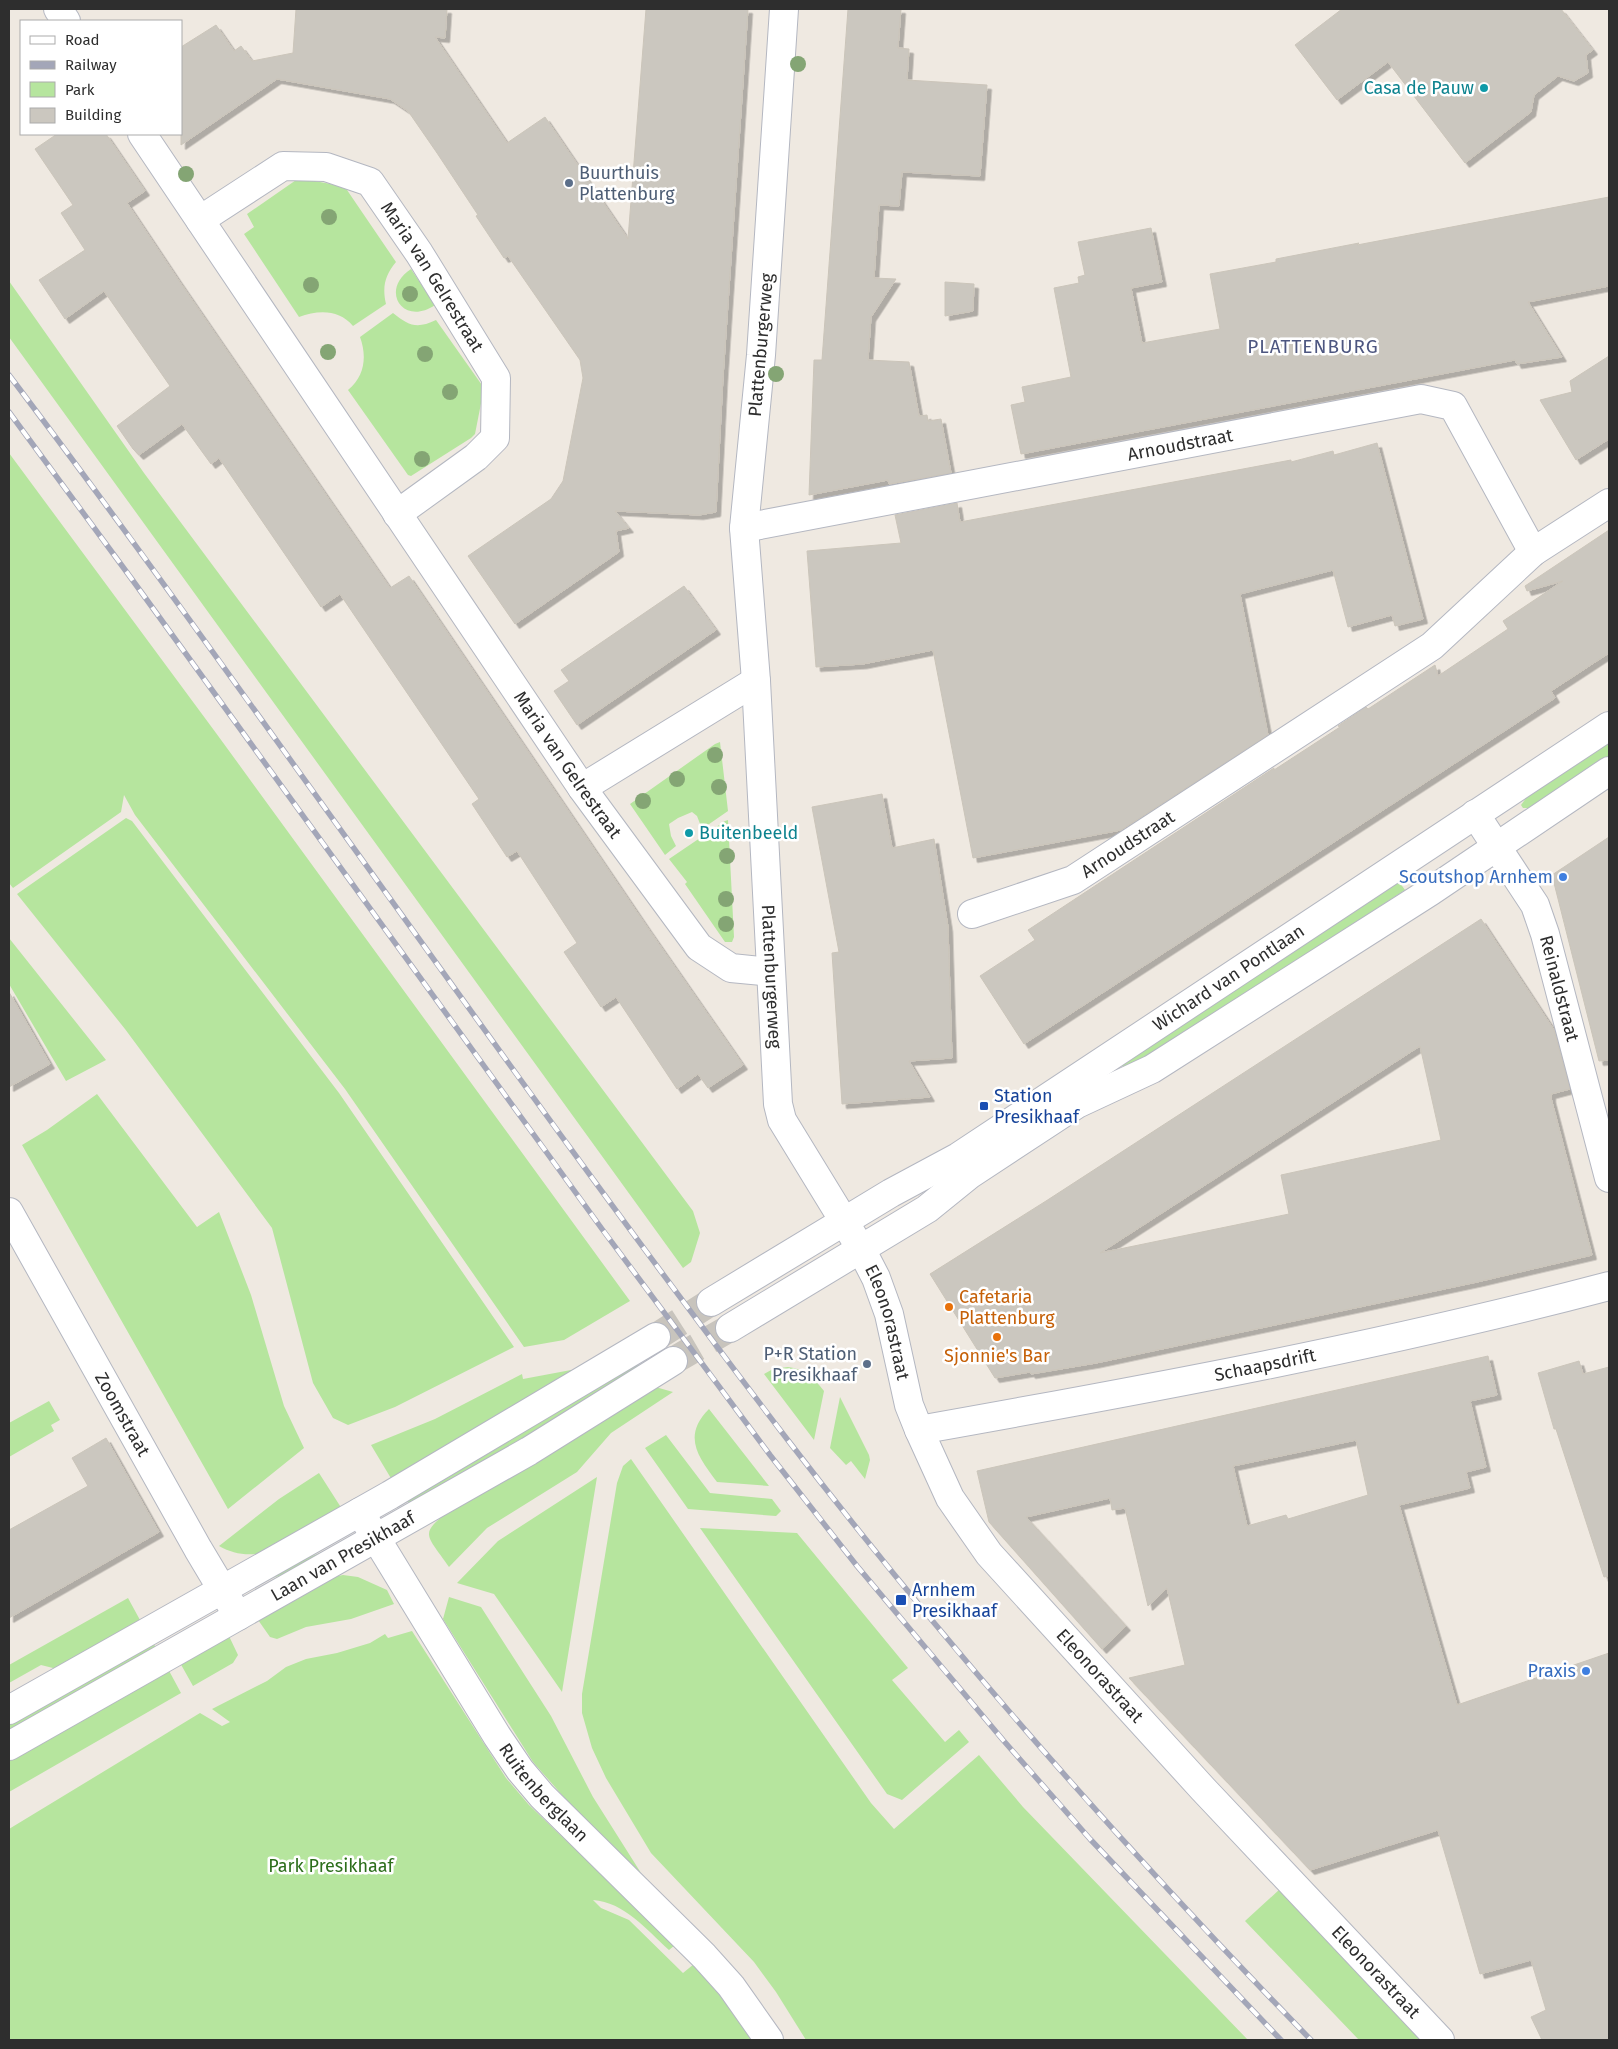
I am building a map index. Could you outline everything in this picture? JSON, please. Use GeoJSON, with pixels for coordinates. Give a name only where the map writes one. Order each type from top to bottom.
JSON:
{"type":"FeatureCollection","features":[{"type":"Feature","properties":{"kind":"street"},"geometry":{"type":"LineString","coordinates":[[58,9],[65,20]]}},
{"type":"Feature","properties":{"kind":"street","name":"Plattenburgerweg"},"geometry":{"type":"LineString","coordinates":[[784,9],[761,355],[744,528],[756,681],[778,1104],[782,1120],[861,1249]]}},
{"type":"Feature","properties":{"kind":"street","name":"Maria van Gelrestraat"},"geometry":{"type":"LineString","coordinates":[[143,135],[582,788],[700,947],[731,968],[771,972]]}},
{"type":"Feature","properties":{"kind":"street","name":"Maria van Gelrestraat"},"geometry":{"type":"LineString","coordinates":[[200,220],[283,166],[326,167],[370,182],[418,253],[496,378],[495,438],[476,457],[397,514]]}},
{"type":"Feature","properties":{"kind":"street","name":"Arnoudstraat"},"geometry":{"type":"LineString","coordinates":[[744,528],[1421,399],[1453,406],[1533,552]]}},
{"type":"Feature","properties":{"kind":"street","name":"Arnoudstraat"},"geometry":{"type":"LineString","coordinates":[[972,914],[1074,880],[1432,646],[1533,552],[1609,503]]}},
{"type":"Feature","properties":{"kind":"street"},"geometry":{"type":"LineString","coordinates":[[582,788],[756,681]]}},
{"type":"Feature","properties":{"kind":"street","name":"Wichard van Pontlaan"},"geometry":{"type":"LineString","coordinates":[[844,1222],[891,1193],[958,1157],[1609,726]]}},
{"type":"Feature","properties":{"kind":"street","name":"Wichard van Pontlaan"},"geometry":{"type":"LineString","coordinates":[[861,1249],[926,1209],[969,1175],[1077,1104],[1152,1069],[1431,890],[1609,771]]}},
{"type":"Feature","properties":{"kind":"street","name":"Reinaldstraat"},"geometry":{"type":"LineString","coordinates":[[1475,814],[1535,905],[1545,934],[1609,1178]]}},
{"type":"Feature","properties":{"kind":"street","name":"Zoomstraat"},"geometry":{"type":"LineString","coordinates":[[9,1212],[222,1591],[238,1616]]}},
{"type":"Feature","properties":{"kind":"street"},"geometry":{"type":"LineString","coordinates":[[711,1302],[844,1222]]}},
{"type":"Feature","properties":{"kind":"street"},"geometry":{"type":"LineString","coordinates":[[730,1328],[861,1249]]}},
{"type":"Feature","properties":{"kind":"street","name":"Eleonorastraat"},"geometry":{"type":"LineString","coordinates":[[861,1249],[876,1278],[889,1314],[909,1405],[919,1430],[950,1498],[989,1554],[1203,1789],[1440,2040]]}},
{"type":"Feature","properties":{"kind":"street","name":"Schaapsdrift"},"geometry":{"type":"LineString","coordinates":[[919,1430],[1160,1385],[1423,1332],[1497,1316],[1609,1286]]}},
{"type":"Feature","properties":{"kind":"street","name":"Laan van Presikhaaf"},"geometry":{"type":"LineString","coordinates":[[9,1710],[360,1512],[523,1418],[656,1337]]}},
{"type":"Feature","properties":{"kind":"street","name":"Laan van Presikhaaf"},"geometry":{"type":"LineString","coordinates":[[9,1746],[378,1538],[459,1489],[530,1451],[673,1361]]}},
{"type":"Feature","properties":{"kind":"street","name":"Ruitenberglaan"},"geometry":{"type":"LineString","coordinates":[[360,1512],[378,1538],[497,1736],[520,1770],[565,1819],[704,1956],[731,1986],[769,2040]]}},
{"type":"Feature","properties":{"kind":"green space"},"geometry":{"type":"Polygon","coordinates":[[[299,178],[341,186],[347,190],[396,262],[385,282],[386,304],[353,326],[341,316],[328,312],[313,313],[299,317],[244,234],[254,227],[247,214],[299,178]]]}},
{"type":"Feature","properties":{"kind":"green space"},"geometry":{"type":"Polygon","coordinates":[[[411,269],[435,305],[423,311],[413,312],[405,309],[399,303],[396,295],[397,287],[402,277],[411,269]]]}},
{"type":"Feature","properties":{"kind":"green space"},"geometry":{"type":"Polygon","coordinates":[[[9,281],[144,473],[693,1211],[700,1233],[691,1262],[683,1268],[9,337],[9,281]]]}},
{"type":"Feature","properties":{"kind":"green space"},"geometry":{"type":"Polygon","coordinates":[[[393,313],[413,325],[424,325],[436,320],[484,388],[475,434],[411,476],[408,475],[348,390],[358,378],[363,365],[364,358],[360,337],[393,313]]]}},
{"type":"Feature","properties":{"kind":"green space"},"geometry":{"type":"Polygon","coordinates":[[[9,453],[216,733],[630,1301],[564,1340],[524,1347],[345,1089],[135,815],[124,795],[121,812],[13,888],[9,883],[9,453]]]}},
{"type":"Feature","properties":{"kind":"green space"},"geometry":{"type":"Polygon","coordinates":[[[1609,741],[1609,756],[1529,808],[1523,808],[1521,805],[1529,794],[1609,741]]]}},
{"type":"Feature","properties":{"kind":"green space"},"geometry":{"type":"Polygon","coordinates":[[[720,742],[728,811],[702,829],[697,816],[692,812],[669,824],[671,836],[676,846],[665,855],[630,804],[720,742]]]}},
{"type":"Feature","properties":{"kind":"green space"},"geometry":{"type":"Polygon","coordinates":[[[126,818],[132,821],[339,1093],[514,1347],[395,1407],[348,1425],[333,1418],[313,1383],[272,1228],[125,1029],[17,894],[126,818]]]}},
{"type":"Feature","properties":{"kind":"green space"},"geometry":{"type":"Polygon","coordinates":[[[728,820],[734,937],[732,942],[725,942],[685,884],[687,882],[669,859],[728,820]]]}},
{"type":"Feature","properties":{"kind":"green space"},"geometry":{"type":"Polygon","coordinates":[[[1397,879],[1405,890],[1128,1070],[1121,1065],[1397,879]]]}},
{"type":"Feature","properties":{"kind":"green space"},"geometry":{"type":"Polygon","coordinates":[[[9,938],[106,1060],[66,1081],[9,984],[9,938]]]}},
{"type":"Feature","properties":{"kind":"green space"},"geometry":{"type":"Polygon","coordinates":[[[97,1094],[197,1227],[219,1212],[251,1295],[284,1406],[304,1448],[228,1509],[22,1145],[47,1130],[97,1094]]]}},
{"type":"Feature","properties":{"kind":"green space"},"geometry":{"type":"Polygon","coordinates":[[[634,1359],[640,1369],[411,1507],[406,1498],[634,1359]]]}},
{"type":"Feature","properties":{"kind":"green space"},"geometry":{"type":"Polygon","coordinates":[[[788,1367],[808,1375],[824,1391],[814,1440],[764,1374],[773,1369],[788,1367]]]}},
{"type":"Feature","properties":{"kind":"green space"},"geometry":{"type":"Polygon","coordinates":[[[571,1370],[574,1375],[392,1480],[371,1445],[435,1419],[522,1374],[523,1379],[571,1370]]]}},
{"type":"Feature","properties":{"kind":"green space"},"geometry":{"type":"Polygon","coordinates":[[[652,1386],[673,1392],[611,1433],[577,1472],[487,1528],[449,1567],[435,1547],[429,1534],[430,1529],[442,1516],[652,1386]]]}},
{"type":"Feature","properties":{"kind":"green space"},"geometry":{"type":"Polygon","coordinates":[[[840,1397],[869,1455],[870,1460],[865,1479],[851,1461],[846,1465],[830,1448],[840,1397]]]}},
{"type":"Feature","properties":{"kind":"green space"},"geometry":{"type":"Polygon","coordinates":[[[49,1401],[60,1420],[51,1425],[54,1431],[9,1457],[9,1423],[49,1401]]]}},
{"type":"Feature","properties":{"kind":"green space"},"geometry":{"type":"Polygon","coordinates":[[[709,1409],[769,1486],[717,1482],[699,1455],[695,1437],[696,1428],[709,1409]]]}},
{"type":"Feature","properties":{"kind":"green space"},"geometry":{"type":"Polygon","coordinates":[[[666,1435],[710,1493],[772,1499],[781,1511],[776,1516],[688,1509],[645,1448],[666,1435]]]}},
{"type":"Feature","properties":{"kind":"green space"},"geometry":{"type":"Polygon","coordinates":[[[631,1459],[871,1803],[894,1829],[979,1755],[1023,1807],[1248,2040],[806,2040],[776,1992],[754,1962],[651,1853],[606,1778],[592,1748],[582,1713],[582,1694],[617,1483],[623,1466],[631,1459]]]}},
{"type":"Feature","properties":{"kind":"green space"},"geometry":{"type":"Polygon","coordinates":[[[319,1473],[342,1509],[263,1553],[240,1554],[219,1546],[279,1499],[319,1473]]]}},
{"type":"Feature","properties":{"kind":"green space"},"geometry":{"type":"Polygon","coordinates":[[[597,1477],[562,1692],[494,1594],[457,1583],[498,1541],[597,1477]]]}},
{"type":"Feature","properties":{"kind":"green space"},"geometry":{"type":"Polygon","coordinates":[[[700,1528],[797,1533],[908,1668],[892,1680],[945,1742],[959,1730],[969,1742],[902,1800],[887,1794],[700,1528]]]}},
{"type":"Feature","properties":{"kind":"green space"},"geometry":{"type":"Polygon","coordinates":[[[328,1550],[307,1567],[269,1579],[288,1565],[328,1550]]]}},
{"type":"Feature","properties":{"kind":"green space"},"geometry":{"type":"Polygon","coordinates":[[[343,1575],[358,1577],[387,1590],[394,1604],[351,1619],[306,1627],[277,1639],[270,1637],[256,1617],[328,1578],[343,1575]]]}},
{"type":"Feature","properties":{"kind":"green space"},"geometry":{"type":"Polygon","coordinates":[[[449,1597],[481,1607],[551,1716],[593,1797],[641,1873],[577,1812],[533,1762],[443,1619],[449,1597]]]}},
{"type":"Feature","properties":{"kind":"green space"},"geometry":{"type":"Polygon","coordinates":[[[128,1598],[140,1620],[61,1670],[41,1665],[9,1683],[9,1665],[128,1598]]]}},
{"type":"Feature","properties":{"kind":"green space","name":"Park Presikhaaf"},"geometry":{"type":"Polygon","coordinates":[[[412,1631],[506,1778],[529,1805],[675,1945],[669,1950],[625,1911],[604,1902],[593,1900],[601,1908],[629,1920],[683,1973],[694,1964],[721,1995],[752,2040],[9,2040],[9,1829],[200,1713],[222,1726],[230,1722],[212,1709],[267,1681],[286,1667],[306,1659],[337,1653],[370,1643],[385,1634],[388,1638],[412,1631]]]}},
{"type":"Feature","properties":{"kind":"green space"},"geometry":{"type":"Polygon","coordinates":[[[228,1634],[238,1655],[233,1663],[193,1686],[179,1661],[228,1634]]]}},
{"type":"Feature","properties":{"kind":"green space"},"geometry":{"type":"Polygon","coordinates":[[[151,1640],[159,1652],[9,1737],[9,1721],[151,1640]]]}},
{"type":"Feature","properties":{"kind":"green space"},"geometry":{"type":"Polygon","coordinates":[[[167,1667],[181,1693],[9,1792],[9,1758],[167,1667]]]}},
{"type":"Feature","properties":{"kind":"green space"},"geometry":{"type":"Polygon","coordinates":[[[1280,1889],[1428,2040],[1359,2040],[1245,1921],[1280,1889]]]}},
{"type":"Feature","properties":{"kind":"building"},"geometry":{"type":"Polygon","coordinates":[[[296,9],[447,9],[445,38],[435,37],[507,143],[545,117],[628,239],[646,9],[748,9],[723,377],[716,512],[699,515],[615,511],[629,528],[616,531],[619,552],[515,624],[468,556],[551,499],[563,481],[583,378],[580,360],[508,256],[504,258],[476,216],[478,215],[408,111],[390,99],[277,79],[181,145],[182,46],[216,25],[234,51],[241,46],[252,61],[293,53],[296,9]]]}},
{"type":"Feature","properties":{"kind":"building"},"geometry":{"type":"Polygon","coordinates":[[[848,9],[901,9],[898,48],[909,49],[907,80],[987,85],[980,176],[902,172],[899,206],[879,205],[874,278],[896,279],[871,317],[868,360],[909,362],[919,416],[927,415],[928,421],[941,419],[951,473],[889,484],[888,480],[809,495],[814,360],[822,360],[848,9]]]}},
{"type":"Feature","properties":{"kind":"building"},"geometry":{"type":"Polygon","coordinates":[[[1342,9],[1561,9],[1593,50],[1586,55],[1588,73],[1574,81],[1558,76],[1534,95],[1531,112],[1465,163],[1388,62],[1337,100],[1295,45],[1342,9]]]}},
{"type":"Feature","properties":{"kind":"building"},"geometry":{"type":"Polygon","coordinates":[[[56,135],[107,135],[145,191],[127,203],[177,278],[390,588],[409,576],[743,1065],[708,1088],[698,1074],[677,1089],[616,997],[601,1007],[564,952],[577,943],[517,851],[507,857],[472,804],[479,799],[340,594],[321,607],[219,458],[211,464],[182,424],[139,455],[133,449],[117,426],[170,386],[104,291],[65,319],[39,280],[85,250],[61,213],[73,205],[35,149],[56,135]]]}},
{"type":"Feature","properties":{"kind":"building"},"geometry":{"type":"Polygon","coordinates":[[[1609,197],[1609,286],[1528,302],[1562,357],[1517,364],[1515,360],[1021,454],[1011,405],[1025,402],[1022,387],[1071,377],[1054,288],[1079,283],[1078,277],[1085,275],[1078,242],[1151,228],[1162,282],[1131,288],[1142,343],[1220,329],[1210,274],[1276,262],[1276,259],[1609,197]]]}},
{"type":"Feature","properties":{"kind":"building"},"geometry":{"type":"Polygon","coordinates":[[[945,282],[974,284],[973,311],[945,316],[945,282]]]}},
{"type":"Feature","properties":{"kind":"building"},"geometry":{"type":"Polygon","coordinates":[[[1609,356],[1609,439],[1576,460],[1540,400],[1572,392],[1570,381],[1609,356]]]}},
{"type":"Feature","properties":{"kind":"building"},"geometry":{"type":"Polygon","coordinates":[[[1377,443],[1423,619],[1395,626],[1392,615],[1348,627],[1333,570],[1240,594],[1268,735],[1121,830],[973,858],[933,650],[863,664],[816,667],[807,551],[901,543],[895,515],[957,503],[960,522],[1291,460],[1291,462],[1333,451],[1334,455],[1377,443]]]}},
{"type":"Feature","properties":{"kind":"building"},"geometry":{"type":"Polygon","coordinates":[[[1609,530],[1609,653],[1551,691],[1555,698],[1024,1044],[980,976],[1035,940],[1028,930],[1274,768],[1274,770],[1340,727],[1338,726],[1366,707],[1368,709],[1435,665],[1438,676],[1508,629],[1503,621],[1563,581],[1527,591],[1525,586],[1609,530]]]}},
{"type":"Feature","properties":{"kind":"building"},"geometry":{"type":"Polygon","coordinates":[[[684,586],[716,630],[577,725],[554,691],[569,681],[561,670],[684,586]]]}},
{"type":"Feature","properties":{"kind":"building"},"geometry":{"type":"Polygon","coordinates":[[[882,794],[892,848],[934,839],[948,927],[952,1058],[909,1061],[930,1097],[842,1104],[832,953],[839,952],[812,807],[882,794]]]}},
{"type":"Feature","properties":{"kind":"building"},"geometry":{"type":"Polygon","coordinates":[[[1609,837],[1609,1060],[1599,1061],[1552,875],[1609,837]]]}},
{"type":"Feature","properties":{"kind":"building"},"geometry":{"type":"Polygon","coordinates":[[[1481,919],[1554,1030],[1570,1089],[1551,1094],[1551,1098],[1592,1255],[1477,1282],[1096,1363],[995,1378],[930,1274],[1481,919]],[[1420,1046],[1100,1253],[1289,1214],[1281,1175],[1441,1140],[1420,1046]]]}},
{"type":"Feature","properties":{"kind":"building"},"geometry":{"type":"Polygon","coordinates":[[[9,992],[50,1064],[9,1087],[9,992]]]}},
{"type":"Feature","properties":{"kind":"building"},"geometry":{"type":"Polygon","coordinates":[[[1488,1356],[1497,1395],[1470,1401],[1486,1467],[1466,1472],[1470,1488],[1399,1505],[1457,1705],[1609,1653],[1609,2040],[1542,2040],[1531,2017],[1546,2010],[1531,1960],[1480,1974],[1438,1830],[1310,1870],[1129,1678],[1185,1665],[1167,1588],[1148,1606],[1125,1508],[1112,1510],[1110,1498],[1026,1517],[1126,1626],[1102,1649],[989,1522],[977,1471],[1488,1356]],[[1356,1440],[1233,1466],[1247,1526],[1286,1515],[1288,1519],[1368,1495],[1356,1440]]]}},
{"type":"Feature","properties":{"kind":"building"},"geometry":{"type":"Polygon","coordinates":[[[1579,1361],[1583,1374],[1609,1367],[1609,1576],[1604,1577],[1556,1429],[1554,1429],[1538,1373],[1579,1361]]]}},
{"type":"Feature","properties":{"kind":"building"},"geometry":{"type":"Polygon","coordinates":[[[106,1438],[159,1532],[9,1618],[9,1530],[88,1486],[72,1458],[106,1438]]]}},
{"type":"Feature","properties":{"kind":"tunnel"},"geometry":{"type":"LineString","coordinates":[[656,1337],[711,1302]]}},
{"type":"Feature","properties":{"kind":"tunnel"},"geometry":{"type":"LineString","coordinates":[[673,1361],[730,1328]]}},
{"type":"Feature","properties":{"kind":"railway"},"geometry":{"type":"LineString","coordinates":[[9,375],[159,578],[582,1164],[718,1348],[848,1518],[975,1672],[1040,1747],[1174,1896],[1311,2040]]}},
{"type":"Feature","properties":{"kind":"railway"},"geometry":{"type":"LineString","coordinates":[[9,412],[602,1229],[770,1455],[857,1566],[1003,1740],[1090,1839],[1281,2040]]}},
{"type":"Feature","properties":{"kind":"place","name":"Casa de Pauw"},"geometry":{"type":"Point","coordinates":[1484,88]}},
{"type":"Feature","properties":{"kind":"place","name":"Buurthuis Plattenburg"},"geometry":{"type":"Point","coordinates":[569,183]}},
{"type":"Feature","properties":{"kind":"place","name":"Buitenbeeld"},"geometry":{"type":"Point","coordinates":[689,833]}},
{"type":"Feature","properties":{"kind":"place","name":"Scoutshop Arnhem"},"geometry":{"type":"Point","coordinates":[1563,877]}},
{"type":"Feature","properties":{"kind":"place","name":"Station Presikhaaf"},"geometry":{"type":"Point","coordinates":[984,1106]}},
{"type":"Feature","properties":{"kind":"place","name":"Cafetaria Plattenburg"},"geometry":{"type":"Point","coordinates":[949,1307]}},
{"type":"Feature","properties":{"kind":"place","name":"Sjonnie's Bar"},"geometry":{"type":"Point","coordinates":[997,1337]}},
{"type":"Feature","properties":{"kind":"place","name":"P+R Station Presikhaaf"},"geometry":{"type":"Point","coordinates":[867,1364]}},
{"type":"Feature","properties":{"kind":"place","name":"Arnhem Presikhaaf"},"geometry":{"type":"Point","coordinates":[901,1600]}},
{"type":"Feature","properties":{"kind":"place","name":"Praxis"},"geometry":{"type":"Point","coordinates":[1586,1671]}},
{"type":"Feature","properties":{"kind":"district","name":"PLATTENBURG"},"geometry":{"type":"Point","coordinates":[1313,346]}}]}
